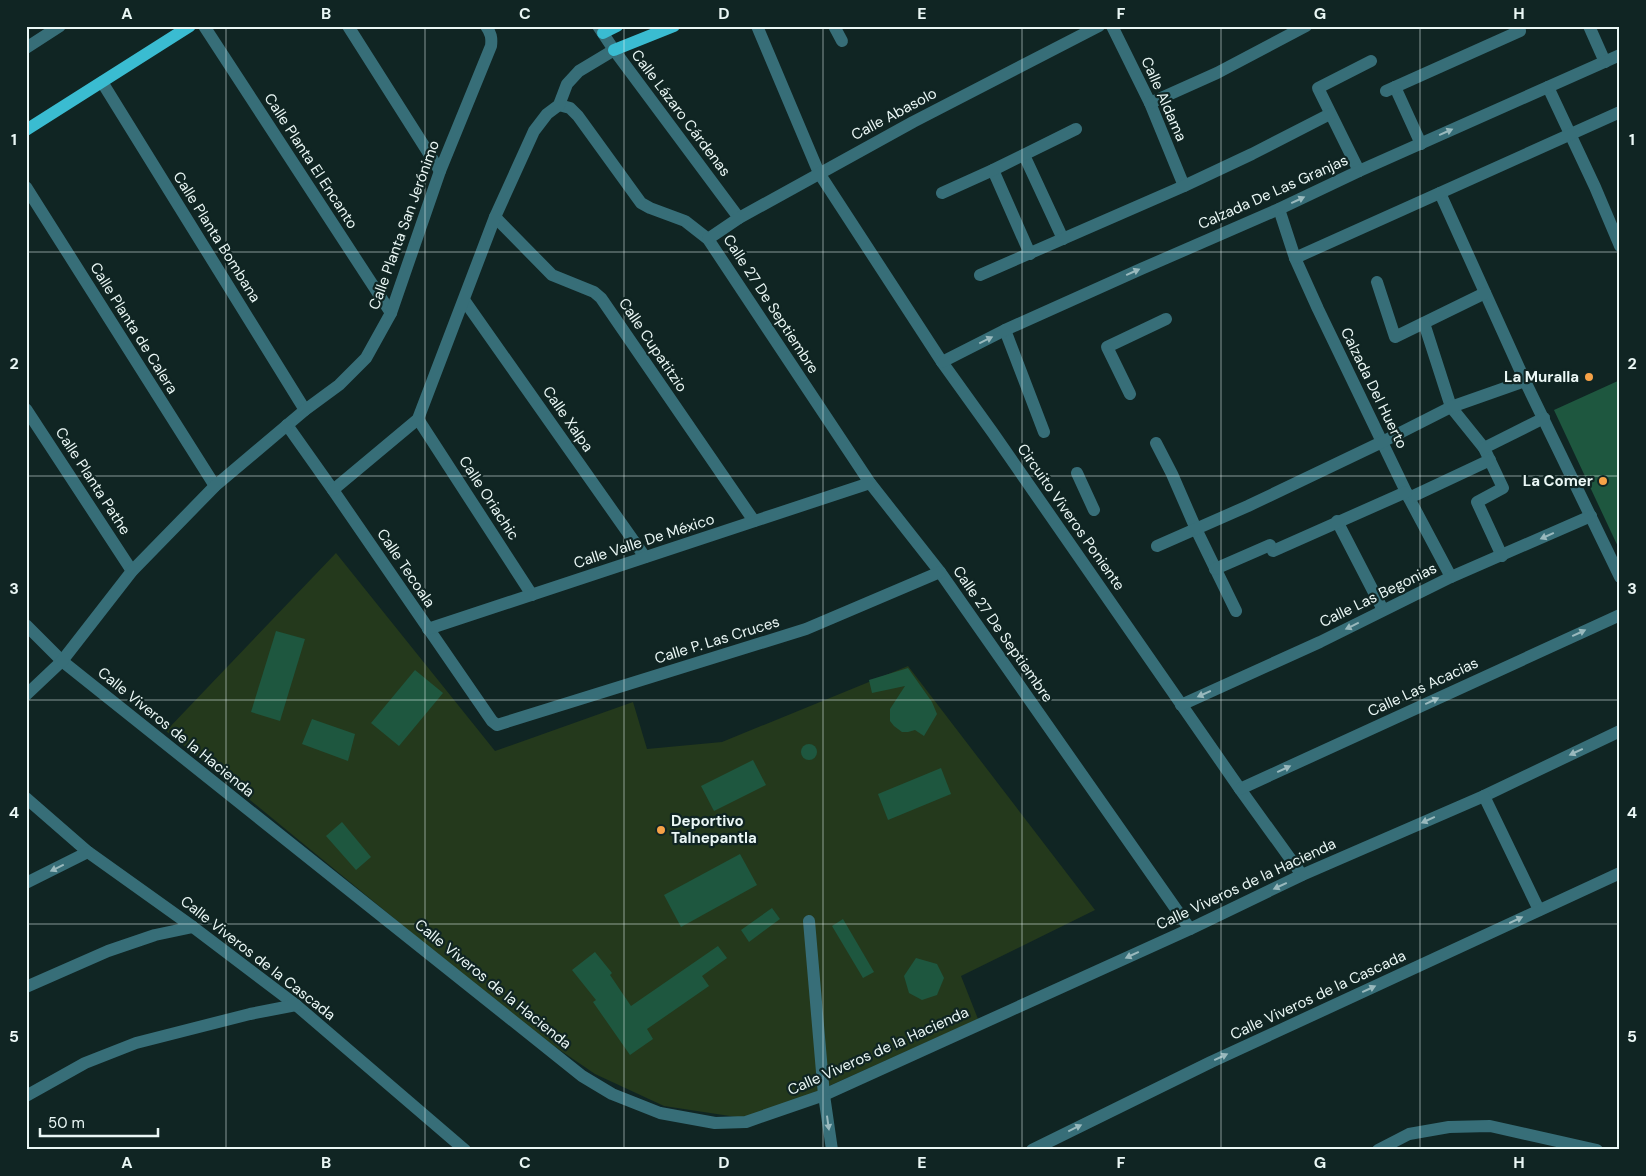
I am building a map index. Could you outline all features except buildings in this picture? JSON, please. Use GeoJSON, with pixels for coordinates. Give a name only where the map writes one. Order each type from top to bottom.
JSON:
{"type":"FeatureCollection","features":[{"type":"Feature","properties":{"kind":"main road"},"geometry":{"type":"LineString","coordinates":[[26,130],[190,26]]}},
{"type":"Feature","properties":{"kind":"main road"},"geometry":{"type":"LineString","coordinates":[[601,30],[617,26]]}},
{"type":"Feature","properties":{"kind":"main road"},"geometry":{"type":"LineString","coordinates":[[614,50],[674,26]]}},
{"type":"Feature","properties":{"kind":"street"},"geometry":{"type":"LineString","coordinates":[[26,48],[60,26]]}},
{"type":"Feature","properties":{"kind":"street","name":"Calle Planta El Encanto"},"geometry":{"type":"LineString","coordinates":[[204,26],[392,313]]}},
{"type":"Feature","properties":{"kind":"street"},"geometry":{"type":"LineString","coordinates":[[348,26],[440,171]]}},
{"type":"Feature","properties":{"kind":"street","name":"Circuito Viveros Poniente"},"geometry":{"type":"LineString","coordinates":[[757,26],[819,173],[942,362],[1302,875]]}},
{"type":"Feature","properties":{"kind":"street"},"geometry":{"type":"LineString","coordinates":[[834,26],[842,41]]}},
{"type":"Feature","properties":{"kind":"street","name":"Calle Abasolo"},"geometry":{"type":"LineString","coordinates":[[708,238],[739,218],[913,122],[1099,26]]}},
{"type":"Feature","properties":{"kind":"street","name":"Calle Aldama"},"geometry":{"type":"LineString","coordinates":[[1112,26],[1150,102],[1184,186]]}},
{"type":"Feature","properties":{"kind":"street"},"geometry":{"type":"LineString","coordinates":[[1150,102],[1216,73],[1306,26]]}},
{"type":"Feature","properties":{"kind":"street"},"geometry":{"type":"LineString","coordinates":[[1589,26],[1605,62]]}},
{"type":"Feature","properties":{"kind":"street","name":"Calle Planta San Jerónimo"},"geometry":{"type":"LineString","coordinates":[[26,695],[62,661],[132,571],[215,486],[305,410],[339,385],[366,358],[392,313],[440,171],[491,46],[488,30]]}},
{"type":"Feature","properties":{"kind":"street","name":"Calle Lázaro Cárdenas"},"geometry":{"type":"LineString","coordinates":[[601,30],[739,218]]}},
{"type":"Feature","properties":{"kind":"street"},"geometry":{"type":"LineString","coordinates":[[1421,144],[1390,89],[1520,31]]}},
{"type":"Feature","properties":{"kind":"street"},"geometry":{"type":"LineString","coordinates":[[333,490],[418,419],[496,217],[534,132],[547,114],[558,105],[567,84],[579,71],[614,50]]}},
{"type":"Feature","properties":{"kind":"street","name":"Calzada De Las Granjas"},"geometry":{"type":"LineString","coordinates":[[942,362],[1005,330],[1620,55]]}},
{"type":"Feature","properties":{"kind":"street"},"geometry":{"type":"LineString","coordinates":[[1359,171],[1318,88],[1371,61]]}},
{"type":"Feature","properties":{"kind":"street","name":"Calle Planta Bombana"},"geometry":{"type":"LineString","coordinates":[[102,82],[305,410]]}},
{"type":"Feature","properties":{"kind":"street"},"geometry":{"type":"LineString","coordinates":[[1548,87],[1595,187],[1620,246]]}},
{"type":"Feature","properties":{"kind":"street","name":"Calle 27 De Septiembre"},"geometry":{"type":"LineString","coordinates":[[558,105],[570,108],[578,116],[641,202],[650,208],[685,221],[708,238],[870,483],[940,572],[1190,929]]}},
{"type":"Feature","properties":{"kind":"street"},"geometry":{"type":"LineString","coordinates":[[1295,258],[1620,112]]}},
{"type":"Feature","properties":{"kind":"street"},"geometry":{"type":"LineString","coordinates":[[980,275],[1184,186],[1330,114]]}},
{"type":"Feature","properties":{"kind":"street"},"geometry":{"type":"LineString","coordinates":[[942,194],[1076,129]]}},
{"type":"Feature","properties":{"kind":"street"},"geometry":{"type":"LineString","coordinates":[[1024,155],[1063,239]]}},
{"type":"Feature","properties":{"kind":"street"},"geometry":{"type":"LineString","coordinates":[[993,170],[1030,254]]}},
{"type":"Feature","properties":{"kind":"street","name":"Calle Planta de Calera"},"geometry":{"type":"LineString","coordinates":[[26,187],[215,486]]}},
{"type":"Feature","properties":{"kind":"street"},"geometry":{"type":"LineString","coordinates":[[1440,193],[1525,381],[1620,577]]}},
{"type":"Feature","properties":{"kind":"street","name":"Calzada Del Huerto"},"geometry":{"type":"LineString","coordinates":[[1279,209],[1295,258],[1382,442],[1451,577]]}},
{"type":"Feature","properties":{"kind":"street","name":"Calle Cupatitzio"},"geometry":{"type":"LineString","coordinates":[[496,217],[552,275],[594,292],[601,298],[754,521]]}},
{"type":"Feature","properties":{"kind":"street"},"geometry":{"type":"LineString","coordinates":[[1377,282],[1395,337],[1486,293]]}},
{"type":"Feature","properties":{"kind":"street","name":"Calle Xalpa"},"geometry":{"type":"LineString","coordinates":[[464,300],[645,558]]}},
{"type":"Feature","properties":{"kind":"street"},"geometry":{"type":"LineString","coordinates":[[1130,394],[1107,347],[1166,319]]}},
{"type":"Feature","properties":{"kind":"street"},"geometry":{"type":"LineString","coordinates":[[1424,323],[1451,407],[1484,448],[1503,488],[1477,502],[1502,556]]}},
{"type":"Feature","properties":{"kind":"street"},"geometry":{"type":"LineString","coordinates":[[1005,330],[1044,432]]}},
{"type":"Feature","properties":{"kind":"street"},"geometry":{"type":"LineString","coordinates":[[1157,546],[1248,506],[1451,407],[1525,381]]}},
{"type":"Feature","properties":{"kind":"street","name":"Calle Planta Pathe"},"geometry":{"type":"LineString","coordinates":[[26,409],[132,571]]}},
{"type":"Feature","properties":{"kind":"street"},"geometry":{"type":"LineString","coordinates":[[1484,448],[1544,418]]}},
{"type":"Feature","properties":{"kind":"street","name":"Calle Oriachic"},"geometry":{"type":"LineString","coordinates":[[418,419],[532,595]]}},
{"type":"Feature","properties":{"kind":"street","name":"Calle Tecoala"},"geometry":{"type":"LineString","coordinates":[[287,426],[492,722],[499,725]]}},
{"type":"Feature","properties":{"kind":"street"},"geometry":{"type":"LineString","coordinates":[[1156,443],[1236,611]]}},
{"type":"Feature","properties":{"kind":"street"},"geometry":{"type":"LineString","coordinates":[[1215,569],[1408,495],[1490,460]]}},
{"type":"Feature","properties":{"kind":"street"},"geometry":{"type":"LineString","coordinates":[[1077,473],[1094,510]]}},
{"type":"Feature","properties":{"kind":"street","name":"Calle Valle De México"},"geometry":{"type":"LineString","coordinates":[[428,629],[870,483]]}},
{"type":"Feature","properties":{"kind":"street","name":"Calle Las Begonias"},"geometry":{"type":"LineString","coordinates":[[1181,705],[1320,642],[1451,577],[1591,516]]}},
{"type":"Feature","properties":{"kind":"street"},"geometry":{"type":"LineString","coordinates":[[1337,521],[1383,610]]}},
{"type":"Feature","properties":{"kind":"street","name":"Calle P. Las Cruces"},"geometry":{"type":"LineString","coordinates":[[499,725],[806,629],[940,572]]}},
{"type":"Feature","properties":{"kind":"street","name":"Calle Las Acacias"},"geometry":{"type":"LineString","coordinates":[[1240,789],[1620,615]]}},
{"type":"Feature","properties":{"kind":"street","name":"Calle Viveros de la Hacienda"},"geometry":{"type":"LineString","coordinates":[[26,625],[62,661],[582,1076],[612,1094],[660,1113],[715,1123],[746,1122],[824,1096],[1190,929],[1302,875],[1484,796],[1620,731]]}},
{"type":"Feature","properties":{"kind":"street"},"geometry":{"type":"LineString","coordinates":[[1484,796],[1540,910]]}},
{"type":"Feature","properties":{"kind":"street","name":"Calle Viveros de la Cascada"},"geometry":{"type":"LineString","coordinates":[[26,798],[88,852],[296,1004],[465,1150]]}},
{"type":"Feature","properties":{"kind":"street"},"geometry":{"type":"LineString","coordinates":[[26,883],[88,852]]}},
{"type":"Feature","properties":{"kind":"street","name":"Calle Viveros de la Cascada"},"geometry":{"type":"LineString","coordinates":[[1033,1150],[1212,1062],[1620,873]]}},
{"type":"Feature","properties":{"kind":"street"},"geometry":{"type":"LineString","coordinates":[[809,921],[824,1096],[832,1150]]}},
{"type":"Feature","properties":{"kind":"street"},"geometry":{"type":"LineString","coordinates":[[26,987],[108,951],[155,935],[193,927]]}},
{"type":"Feature","properties":{"kind":"street"},"geometry":{"type":"LineString","coordinates":[[26,1096],[85,1063],[136,1043],[296,1004]]}},
{"type":"Feature","properties":{"kind":"street"},"geometry":{"type":"LineString","coordinates":[[1378,1150],[1409,1134],[1448,1127],[1490,1126],[1598,1150]]}},
{"type":"Feature","properties":{"kind":"green space","name":"Deportivo Talnepantla"},"geometry":{"type":"Polygon","coordinates":[[[336,553],[495,751],[633,702],[647,749],[722,742],[908,666],[1095,910],[961,976],[978,1019],[809,1095],[743,1118],[664,1106],[595,1074],[529,1029],[166,731],[336,553]]]}},
{"type":"Feature","properties":{"kind":"place","name":"La Muralla"},"geometry":{"type":"Point","coordinates":[1589,377]}},
{"type":"Feature","properties":{"kind":"place","name":"La Comer"},"geometry":{"type":"Point","coordinates":[1603,481]}},
{"type":"Feature","properties":{"kind":"place","name":"Deportivo Talnepantla"},"geometry":{"type":"Point","coordinates":[661,830]}}]}
